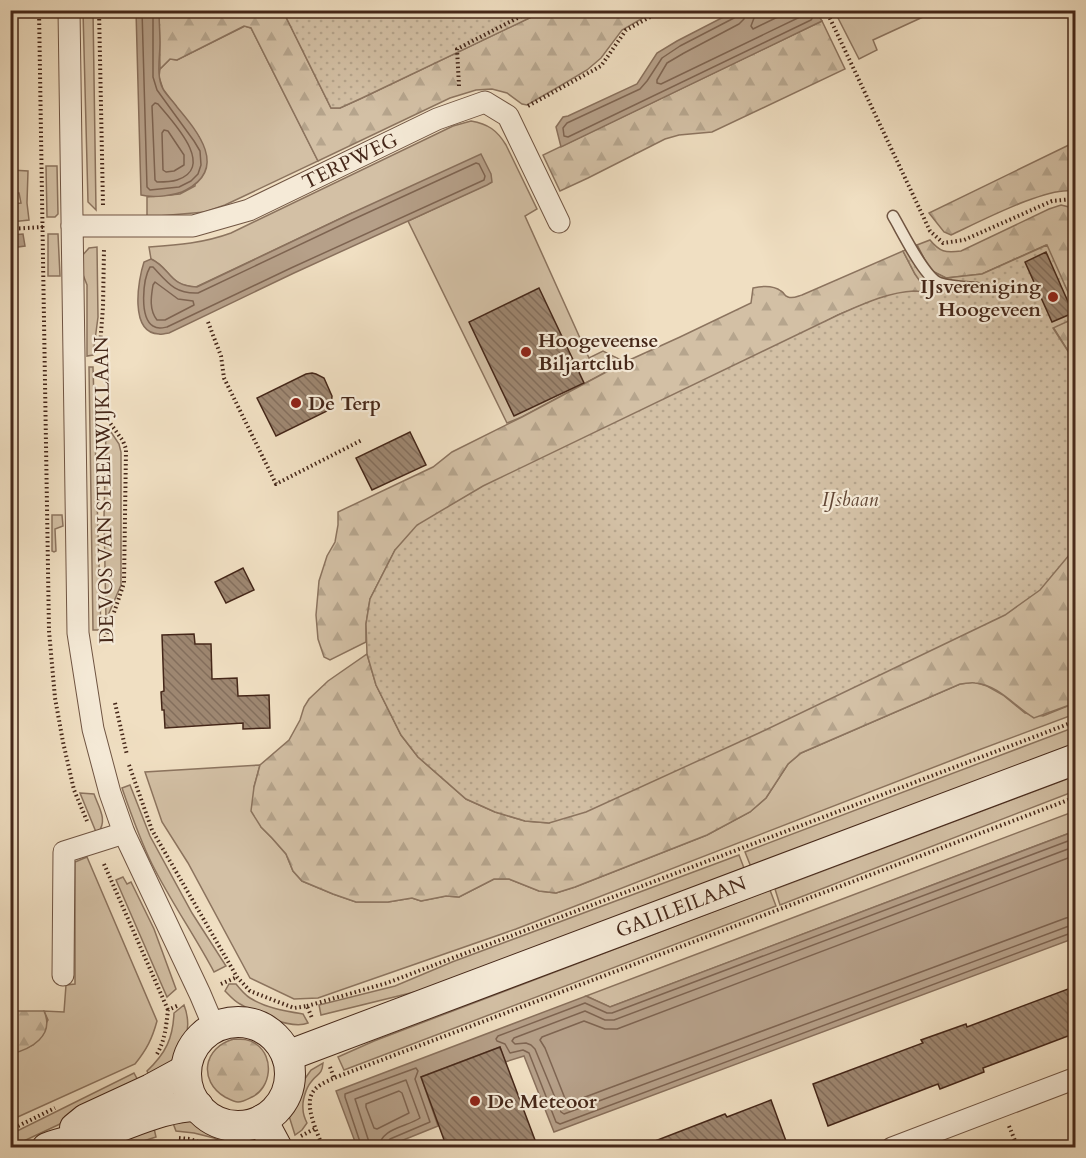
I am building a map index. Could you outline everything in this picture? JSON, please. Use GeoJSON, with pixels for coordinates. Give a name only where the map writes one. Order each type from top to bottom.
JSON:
{"type":"FeatureCollection","features":[{"type":"Feature","properties":{"kind":"main road","name":"GALILEILAAN"},"geometry":{"type":"LineString","coordinates":[[287,1056],[1076,759]]}},
{"type":"Feature","properties":{"kind":"main road"},"geometry":{"type":"LineString","coordinates":[[228,1022],[257,1025],[270,1032],[280,1043],[287,1056],[290,1071],[289,1086],[284,1099],[262,1120],[248,1125],[234,1126],[220,1123],[207,1116],[198,1106],[186,1078],[187,1063],[192,1048],[214,1027],[228,1022]]}},
{"type":"Feature","properties":{"kind":"main road"},"geometry":{"type":"LineString","coordinates":[[52,1146],[86,1119],[186,1070]]}},
{"type":"Feature","properties":{"kind":"main road"},"geometry":{"type":"LineString","coordinates":[[52,1146],[95,1136],[160,1112],[198,1106]]}},
{"type":"Feature","properties":{"kind":"main road"},"geometry":{"type":"LineString","coordinates":[[262,1120],[277,1148]]}},
{"type":"Feature","properties":{"kind":"street","name":"DE VOS VAN STEENWIJKLAAN"},"geometry":{"type":"LineString","coordinates":[[69,10],[78,633],[93,729],[110,793],[124,833],[214,1027]]}},
{"type":"Feature","properties":{"kind":"street","name":"TERPWEG"},"geometry":{"type":"LineString","coordinates":[[72,226],[193,226],[249,210],[437,118],[485,102],[508,116]]}},
{"type":"Feature","properties":{"kind":"street"},"geometry":{"type":"LineString","coordinates":[[508,116],[558,222]]}},
{"type":"Feature","properties":{"kind":"street"},"geometry":{"type":"LineString","coordinates":[[63,975],[64,852],[124,833]]}},
{"type":"Feature","properties":{"kind":"street"},"geometry":{"type":"LineString","coordinates":[[892,1148],[1076,1078]]}},
{"type":"Feature","properties":{"kind":"lane"},"geometry":{"type":"LineString","coordinates":[[893,216],[918,261],[936,282],[955,287],[977,288]]}},
{"type":"Feature","properties":{"kind":"path","name":"DE VOS VAN STEENWIJKLAAN"},"geometry":{"type":"LineString","coordinates":[[99,10],[104,225],[104,307],[99,351]]}},
{"type":"Feature","properties":{"kind":"path"},"geometry":{"type":"LineString","coordinates":[[460,111],[457,49],[533,10]]}},
{"type":"Feature","properties":{"kind":"path"},"geometry":{"type":"LineString","coordinates":[[508,116],[601,66],[626,30],[663,10]]}},
{"type":"Feature","properties":{"kind":"path"},"geometry":{"type":"LineString","coordinates":[[826,10],[930,231],[944,243],[964,240],[1052,201],[1073,199],[1076,201]]}},
{"type":"Feature","properties":{"kind":"path"},"geometry":{"type":"LineString","coordinates":[[10,229],[72,226]]}},
{"type":"Feature","properties":{"kind":"path"},"geometry":{"type":"LineString","coordinates":[[208,322],[221,356],[224,378],[276,484],[362,440]]}},
{"type":"Feature","properties":{"kind":"path","name":"DE VOS VAN STEENWIJKLAAN"},"geometry":{"type":"LineString","coordinates":[[100,421],[100,409],[123,441],[126,449],[124,583],[105,639]]}},
{"type":"Feature","properties":{"kind":"path","name":"DE VOS VAN STEENWIJKLAAN"},"geometry":{"type":"LineString","coordinates":[[103,630],[106,649]]}},
{"type":"Feature","properties":{"kind":"path"},"geometry":{"type":"LineString","coordinates":[[114,699],[128,762],[152,830],[237,977],[250,990],[294,1008],[307,1005],[334,1078]]}},
{"type":"Feature","properties":{"kind":"path","name":"GALILEILAAN"},"geometry":{"type":"LineString","coordinates":[[307,1005],[387,983],[1076,721]]}},
{"type":"Feature","properties":{"kind":"path","name":"GALILEILAAN"},"geometry":{"type":"LineString","coordinates":[[323,1148],[310,1112],[311,1095],[319,1085],[334,1078],[1076,797]]}},
{"type":"Feature","properties":{"kind":"green space"},"geometry":{"type":"Polygon","coordinates":[[[843,10],[936,11],[873,40],[877,50],[859,59],[836,14],[843,10]]]}},
{"type":"Feature","properties":{"kind":"green space"},"geometry":{"type":"Polygon","coordinates":[[[83,11],[93,11],[96,210],[88,202],[83,11]]]}},
{"type":"Feature","properties":{"kind":"green space"},"geometry":{"type":"Polygon","coordinates":[[[159,11],[283,11],[331,108],[340,108],[544,11],[655,11],[622,30],[601,58],[587,70],[527,105],[507,93],[492,89],[476,90],[450,98],[318,161],[251,28],[244,26],[177,60],[170,59],[160,69],[159,11]]]}},
{"type":"Feature","properties":{"kind":"green space"},"geometry":{"type":"Polygon","coordinates":[[[283,11],[544,11],[362,98],[340,108],[331,108],[283,11]]]}},
{"type":"Feature","properties":{"kind":"green space"},"geometry":{"type":"Polygon","coordinates":[[[822,21],[845,69],[712,132],[679,135],[665,139],[560,191],[543,155],[822,21]]]}},
{"type":"Feature","properties":{"kind":"green space"},"geometry":{"type":"Polygon","coordinates":[[[245,26],[251,28],[318,161],[225,205],[205,212],[147,217],[147,197],[180,194],[195,186],[199,137],[163,89],[159,77],[160,69],[170,59],[177,60],[245,26]]]}},
{"type":"Feature","properties":{"kind":"green space"},"geometry":{"type":"Polygon","coordinates":[[[471,121],[492,128],[506,145],[537,209],[525,216],[589,358],[603,351],[625,362],[522,417],[507,423],[408,221],[492,182],[352,213],[196,287],[187,286],[175,280],[163,267],[151,259],[149,247],[201,241],[231,233],[453,126],[471,121]]]}},
{"type":"Feature","properties":{"kind":"green space"},"geometry":{"type":"Polygon","coordinates":[[[1075,142],[1075,192],[1050,193],[1032,199],[951,235],[944,232],[929,213],[1075,142]]]}},
{"type":"Feature","properties":{"kind":"green space"},"geometry":{"type":"Polygon","coordinates":[[[46,166],[57,166],[58,214],[55,217],[47,217],[46,166]]]}},
{"type":"Feature","properties":{"kind":"green space"},"geometry":{"type":"Polygon","coordinates":[[[11,170],[28,171],[29,220],[11,222],[11,204],[21,203],[19,193],[11,193],[11,170]]]}},
{"type":"Feature","properties":{"kind":"green space"},"geometry":{"type":"Polygon","coordinates":[[[1061,205],[1076,211],[1075,308],[1046,245],[982,274],[946,278],[930,270],[917,245],[930,240],[943,251],[961,251],[1061,205]]]}},
{"type":"Feature","properties":{"kind":"green space"},"geometry":{"type":"Polygon","coordinates":[[[48,234],[58,234],[60,276],[48,276],[48,234]]]}},
{"type":"Feature","properties":{"kind":"green space","name":"IJsbaan"},"geometry":{"type":"Polygon","coordinates":[[[917,245],[930,270],[946,278],[982,274],[1047,245],[1075,308],[1075,318],[1053,328],[1075,362],[1075,548],[1040,590],[1005,615],[759,733],[586,812],[549,823],[525,821],[495,812],[466,799],[418,757],[401,735],[376,685],[367,654],[366,624],[370,599],[395,550],[417,525],[483,486],[838,315],[894,294],[914,291],[928,293],[903,251],[917,245]]]}},
{"type":"Feature","properties":{"kind":"green space"},"geometry":{"type":"Polygon","coordinates":[[[97,247],[98,317],[93,355],[87,356],[87,285],[80,267],[81,257],[89,248],[97,247]]]}},
{"type":"Feature","properties":{"kind":"green space"},"geometry":{"type":"Polygon","coordinates":[[[903,251],[915,274],[930,293],[894,295],[838,315],[395,550],[370,599],[366,642],[330,660],[324,657],[318,639],[316,615],[319,581],[327,556],[335,542],[338,512],[433,467],[452,452],[625,362],[751,303],[753,288],[771,287],[792,298],[903,251]]]}},
{"type":"Feature","properties":{"kind":"green space"},"geometry":{"type":"Polygon","coordinates":[[[1075,318],[1075,362],[1053,327],[1075,318]]]}},
{"type":"Feature","properties":{"kind":"green space"},"geometry":{"type":"Polygon","coordinates":[[[89,367],[93,367],[101,630],[93,630],[89,367]]]}},
{"type":"Feature","properties":{"kind":"green space"},"geometry":{"type":"Polygon","coordinates":[[[109,429],[119,444],[121,452],[121,585],[106,620],[104,518],[106,430],[109,429]]]}},
{"type":"Feature","properties":{"kind":"green space"},"geometry":{"type":"Polygon","coordinates":[[[52,515],[62,515],[63,526],[55,529],[56,551],[54,552],[52,551],[52,515]]]}},
{"type":"Feature","properties":{"kind":"green space"},"geometry":{"type":"Polygon","coordinates":[[[1075,548],[1075,703],[1034,718],[992,688],[973,683],[960,684],[801,753],[788,764],[766,798],[750,812],[707,835],[575,887],[556,893],[539,891],[509,879],[494,879],[459,897],[446,896],[421,901],[412,898],[388,902],[356,902],[302,881],[293,871],[286,854],[261,827],[251,811],[260,765],[289,740],[309,699],[328,681],[367,654],[376,685],[401,735],[418,757],[466,799],[495,812],[525,821],[549,823],[1072,554],[1075,548]]]}},
{"type":"Feature","properties":{"kind":"green space"},"geometry":{"type":"Polygon","coordinates":[[[974,682],[1003,695],[1025,713],[1043,716],[1075,703],[1075,714],[516,929],[318,998],[294,999],[250,978],[188,863],[162,822],[145,772],[260,765],[254,787],[261,827],[286,854],[293,871],[302,881],[356,902],[388,902],[412,898],[421,901],[446,896],[459,897],[494,879],[509,879],[539,891],[556,893],[707,835],[750,812],[766,798],[788,764],[801,753],[960,684],[974,682]]]}},
{"type":"Feature","properties":{"kind":"green space"},"geometry":{"type":"Polygon","coordinates":[[[1075,727],[1075,745],[751,867],[745,852],[1075,727]]]}},
{"type":"Feature","properties":{"kind":"green space"},"geometry":{"type":"Polygon","coordinates":[[[1075,776],[1075,791],[780,905],[775,889],[1075,776]]]}},
{"type":"Feature","properties":{"kind":"green space"},"geometry":{"type":"Polygon","coordinates":[[[130,785],[150,836],[192,913],[226,966],[214,972],[148,855],[122,788],[130,785]]]}},
{"type":"Feature","properties":{"kind":"green space"},"geometry":{"type":"Polygon","coordinates":[[[80,793],[94,794],[102,819],[98,833],[96,832],[80,793]]]}},
{"type":"Feature","properties":{"kind":"green space"},"geometry":{"type":"Polygon","coordinates":[[[1075,811],[1075,831],[610,1007],[586,996],[1075,811]]]}},
{"type":"Feature","properties":{"kind":"green space"},"geometry":{"type":"Polygon","coordinates":[[[739,855],[744,868],[439,986],[321,1015],[319,1005],[395,986],[452,962],[739,855]]]}},
{"type":"Feature","properties":{"kind":"green space"},"geometry":{"type":"Polygon","coordinates":[[[87,857],[157,1021],[149,1044],[135,1064],[11,1120],[11,1054],[33,1045],[48,1020],[44,1011],[64,1012],[66,985],[75,984],[75,862],[87,857]]]}},
{"type":"Feature","properties":{"kind":"green space"},"geometry":{"type":"Polygon","coordinates":[[[123,877],[127,884],[131,882],[154,929],[176,989],[167,997],[116,880],[123,877]]]}},
{"type":"Feature","properties":{"kind":"green space"},"geometry":{"type":"Polygon","coordinates":[[[770,890],[776,906],[344,1070],[338,1057],[374,1041],[770,890]]]}},
{"type":"Feature","properties":{"kind":"green space"},"geometry":{"type":"Polygon","coordinates":[[[229,984],[236,984],[248,997],[262,1004],[303,1014],[308,1023],[292,1024],[273,1020],[255,1012],[236,1001],[225,991],[229,984]]]}},
{"type":"Feature","properties":{"kind":"green space"},"geometry":{"type":"Polygon","coordinates":[[[184,1005],[188,1027],[182,1048],[169,1065],[151,1080],[147,1071],[164,1051],[170,1038],[174,1013],[184,1005]]]}},
{"type":"Feature","properties":{"kind":"green space"},"geometry":{"type":"Polygon","coordinates":[[[10,1011],[44,1011],[47,1020],[44,1034],[39,1040],[26,1049],[11,1054],[10,1011]]]}},
{"type":"Feature","properties":{"kind":"green space"},"geometry":{"type":"Polygon","coordinates":[[[234,1039],[248,1040],[256,1044],[266,1056],[268,1064],[267,1080],[263,1087],[252,1097],[240,1102],[225,1097],[216,1090],[208,1074],[210,1057],[224,1043],[234,1039]]]}},
{"type":"Feature","properties":{"kind":"green space"},"geometry":{"type":"Polygon","coordinates":[[[323,1063],[320,1072],[309,1085],[303,1102],[307,1123],[295,1135],[289,1116],[290,1110],[311,1070],[323,1063]]]}},
{"type":"Feature","properties":{"kind":"green space"},"geometry":{"type":"Polygon","coordinates":[[[134,1073],[141,1086],[11,1147],[11,1134],[134,1073]]]}},
{"type":"Feature","properties":{"kind":"green space"},"geometry":{"type":"Polygon","coordinates":[[[171,1118],[197,1118],[235,1135],[250,1147],[231,1147],[214,1138],[176,1131],[171,1118]]]}},
{"type":"Feature","properties":{"kind":"green space"},"geometry":{"type":"Polygon","coordinates":[[[153,1124],[156,1137],[131,1145],[86,1148],[153,1124]]]}},
{"type":"Feature","properties":{"kind":"water"},"geometry":{"type":"Polygon","coordinates":[[[737,10],[778,13],[816,11],[822,21],[561,147],[556,127],[563,117],[637,84],[657,53],[737,10]]]}},
{"type":"Feature","properties":{"kind":"water"},"geometry":{"type":"Polygon","coordinates":[[[136,11],[159,11],[161,84],[166,94],[193,127],[205,150],[207,161],[205,171],[199,181],[182,192],[170,195],[141,195],[136,11]]]}},
{"type":"Feature","properties":{"kind":"water"},"geometry":{"type":"Polygon","coordinates":[[[481,154],[491,174],[492,182],[487,185],[169,333],[160,334],[149,331],[143,325],[139,316],[138,292],[144,262],[151,259],[163,267],[175,280],[197,287],[481,154]]]}},
{"type":"Feature","properties":{"kind":"water"},"geometry":{"type":"Polygon","coordinates":[[[23,234],[25,246],[11,248],[11,235],[23,234]]]}},
{"type":"Feature","properties":{"kind":"water"},"geometry":{"type":"Polygon","coordinates":[[[1075,831],[1075,938],[554,1132],[524,1056],[505,1062],[500,1047],[421,1077],[438,1126],[386,1147],[357,1147],[336,1091],[586,996],[610,1007],[1075,831]]]}},
{"type":"Feature","properties":{"kind":"building","name":"IJsvereniging Hoogeveen"},"geometry":{"type":"Polygon","coordinates":[[[1046,252],[1073,313],[1052,322],[1025,262],[1046,252]]]}},
{"type":"Feature","properties":{"kind":"building","name":"Hoogeveense Biljartclub"},"geometry":{"type":"Polygon","coordinates":[[[539,288],[584,383],[514,416],[469,322],[539,288]]]}},
{"type":"Feature","properties":{"kind":"building","name":"De Terp"},"geometry":{"type":"Polygon","coordinates":[[[312,373],[324,378],[332,396],[331,406],[327,411],[276,436],[257,398],[312,373]]]}},
{"type":"Feature","properties":{"kind":"building"},"geometry":{"type":"Polygon","coordinates":[[[410,432],[426,465],[372,490],[356,458],[410,432]]]}},
{"type":"Feature","properties":{"kind":"building"},"geometry":{"type":"Polygon","coordinates":[[[243,568],[254,590],[226,603],[215,582],[243,568]]]}},
{"type":"Feature","properties":{"kind":"building"},"geometry":{"type":"Polygon","coordinates":[[[194,634],[195,644],[211,644],[212,679],[237,678],[238,696],[269,695],[270,728],[243,729],[243,723],[165,728],[161,692],[164,691],[162,635],[194,634]]]}},
{"type":"Feature","properties":{"kind":"building"},"geometry":{"type":"Polygon","coordinates":[[[1076,986],[1076,1033],[983,1068],[984,1072],[940,1089],[938,1084],[828,1126],[813,1084],[923,1043],[921,1040],[966,1024],[967,1027],[1076,986]]]}},
{"type":"Feature","properties":{"kind":"building","name":"De Meteoor"},"geometry":{"type":"Polygon","coordinates":[[[500,1047],[538,1148],[447,1148],[421,1077],[500,1047]]]}},
{"type":"Feature","properties":{"kind":"building"},"geometry":{"type":"Polygon","coordinates":[[[771,1100],[786,1141],[770,1148],[642,1148],[642,1146],[725,1114],[727,1117],[771,1100]]]}},
{"type":"Feature","properties":{"kind":"place","name":"IJsvereniging Hoogeveen"},"geometry":{"type":"Point","coordinates":[1053,297]}},
{"type":"Feature","properties":{"kind":"place","name":"Hoogeveense Biljartclub"},"geometry":{"type":"Point","coordinates":[526,352]}},
{"type":"Feature","properties":{"kind":"place","name":"De Terp"},"geometry":{"type":"Point","coordinates":[296,403]}},
{"type":"Feature","properties":{"kind":"place","name":"De Meteoor"},"geometry":{"type":"Point","coordinates":[475,1101]}}]}
